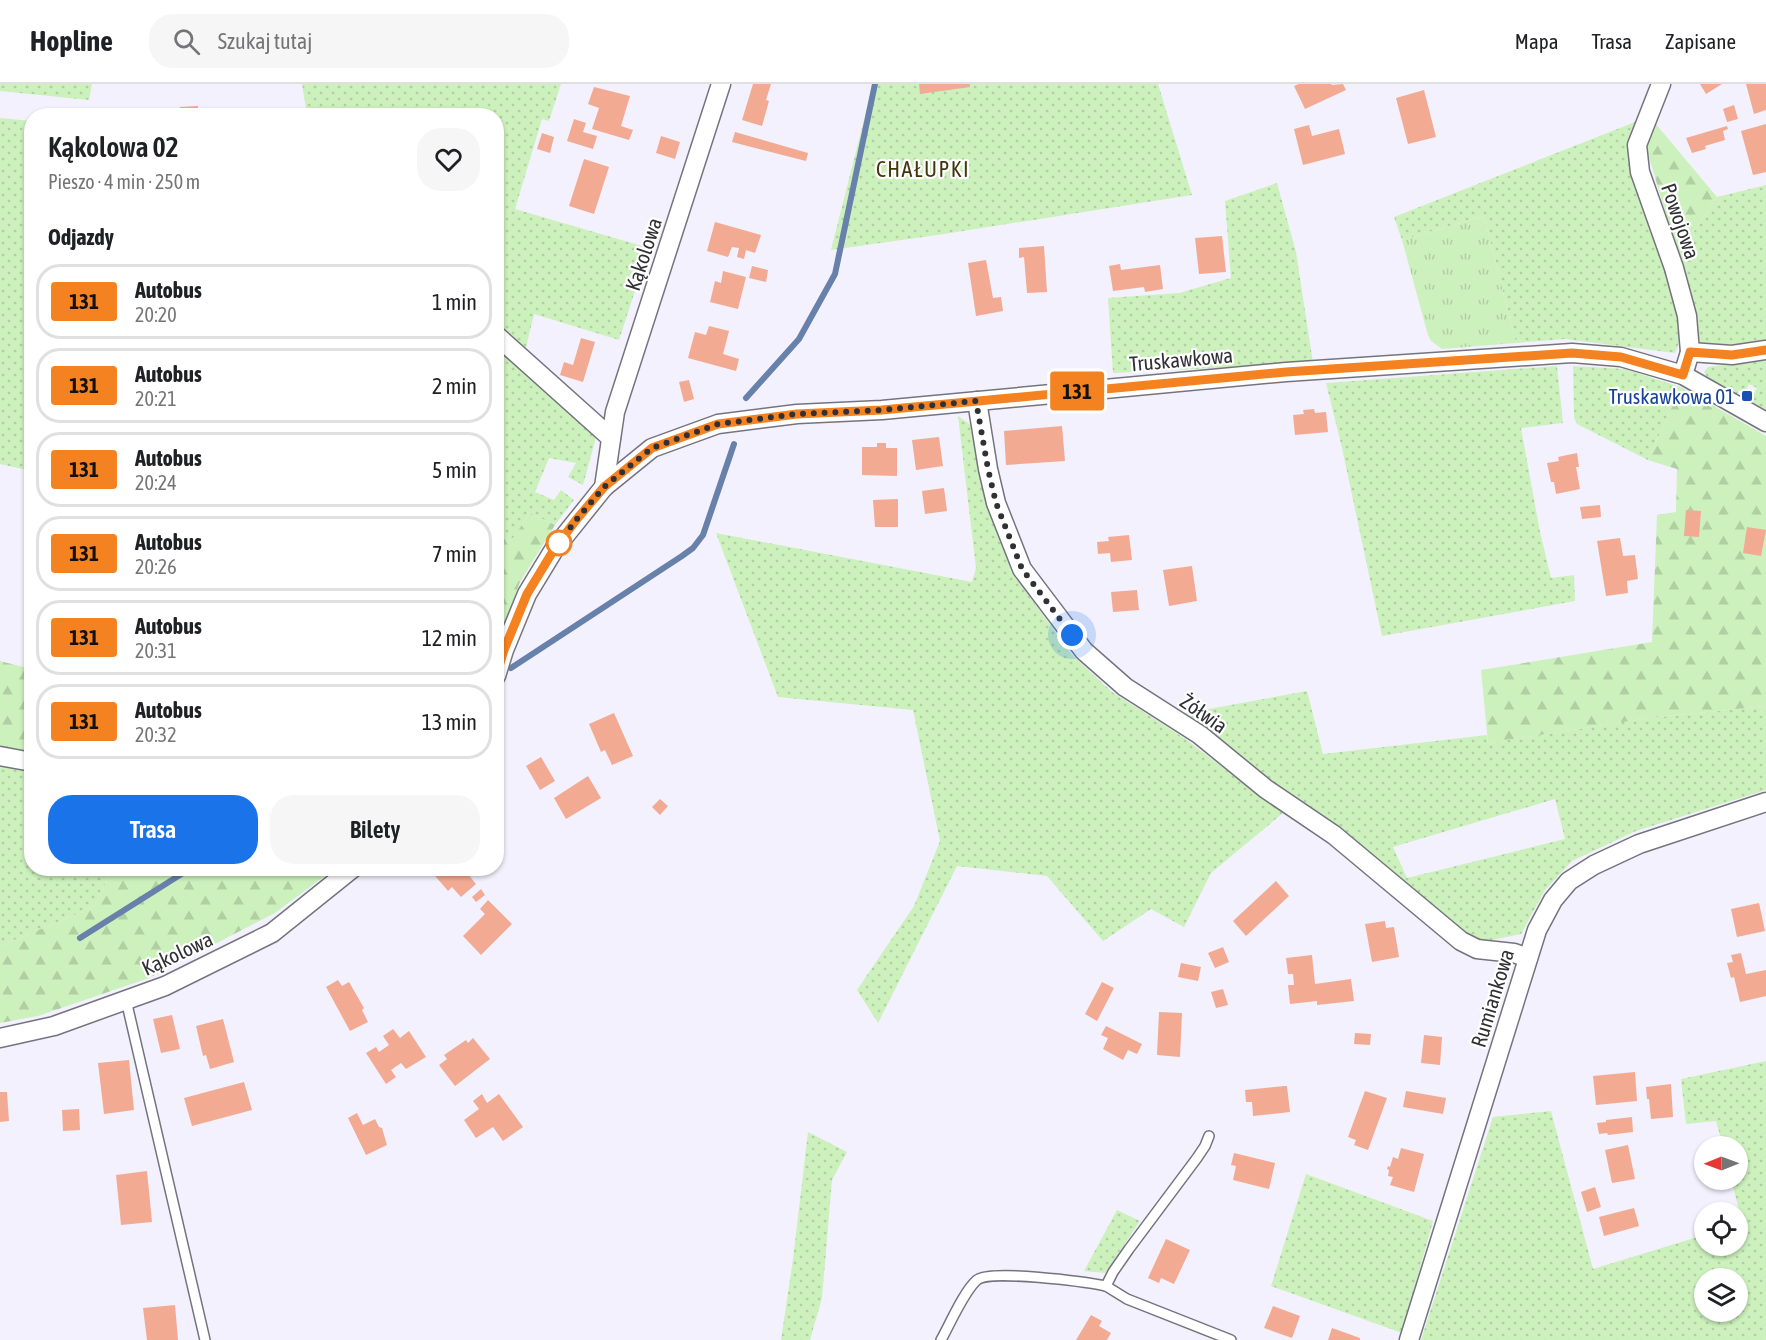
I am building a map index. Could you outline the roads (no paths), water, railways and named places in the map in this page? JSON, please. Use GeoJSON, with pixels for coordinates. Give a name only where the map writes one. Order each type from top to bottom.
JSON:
{"type":"FeatureCollection","features":[{"type":"Feature","properties":{"kind":"street","name":"Kąkolowa"},"geometry":{"type":"LineString","coordinates":[[604,487],[619,401],[721,84]]}},
{"type":"Feature","properties":{"kind":"street","name":"Powojowa"},"geometry":{"type":"LineString","coordinates":[[1661,84],[1637,145],[1640,172],[1677,278],[1687,316],[1690,352],[1683,375]]}},
{"type":"Feature","properties":{"kind":"street"},"geometry":{"type":"LineString","coordinates":[[504,341],[611,438]]}},
{"type":"Feature","properties":{"kind":"street"},"geometry":{"type":"LineString","coordinates":[[1690,352],[1732,355],[1766,350]]}},
{"type":"Feature","properties":{"kind":"street","name":"Truskawkowa"},"geometry":{"type":"LineString","coordinates":[[604,487],[652,448],[718,424],[797,414],[882,410],[1286,372],[1572,353],[1621,357],[1683,375],[1766,422]]}},
{"type":"Feature","properties":{"kind":"street","name":"Żółwia"},"geometry":{"type":"LineString","coordinates":[[976,401],[996,503],[1022,569],[1084,651],[1125,687],[1200,735],[1266,789],[1334,835],[1461,941],[1477,949],[1514,953],[1528,958]]}},
{"type":"Feature","properties":{"kind":"street"},"geometry":{"type":"LineString","coordinates":[[504,644],[530,589],[555,548],[604,487]]}},
{"type":"Feature","properties":{"kind":"street"},"geometry":{"type":"LineString","coordinates":[[0,756],[24,760]]}},
{"type":"Feature","properties":{"kind":"street","name":"Rumiankowa"},"geometry":{"type":"LineString","coordinates":[[1408,1340],[1537,930],[1552,900],[1569,881],[1594,865],[1639,844],[1766,802]]}},
{"type":"Feature","properties":{"kind":"street","name":"Kąkolowa"},"geometry":{"type":"LineString","coordinates":[[0,1038],[54,1026],[165,986],[272,933],[343,876]]}},
{"type":"Feature","properties":{"kind":"lane"},"geometry":{"type":"LineString","coordinates":[[126,1000],[206,1340]]}},
{"type":"Feature","properties":{"kind":"lane"},"geometry":{"type":"LineString","coordinates":[[1106,1286],[1129,1249],[1197,1158],[1209,1136]]}},
{"type":"Feature","properties":{"kind":"lane"},"geometry":{"type":"LineString","coordinates":[[941,1340],[969,1290],[979,1278],[990,1276],[1070,1280],[1106,1286],[1127,1299],[1231,1340]]}},
{"type":"Feature","properties":{"kind":"waterway"},"geometry":{"type":"LineString","coordinates":[[746,398],[799,339],[835,274],[875,84]]}},
{"type":"Feature","properties":{"kind":"waterway"},"geometry":{"type":"LineString","coordinates":[[511,668],[693,548],[703,535],[734,444]]}},
{"type":"Feature","properties":{"kind":"waterway"},"geometry":{"type":"LineString","coordinates":[[80,938],[178,876]]}},
{"type":"Feature","properties":{"kind":"place","name":"Truskawkowa 01"},"geometry":{"type":"Point","coordinates":[1747,396]}},
{"type":"Feature","properties":{"kind":"district","name":"CHAŁUPKI"},"geometry":{"type":"Point","coordinates":[923,169]}}]}
